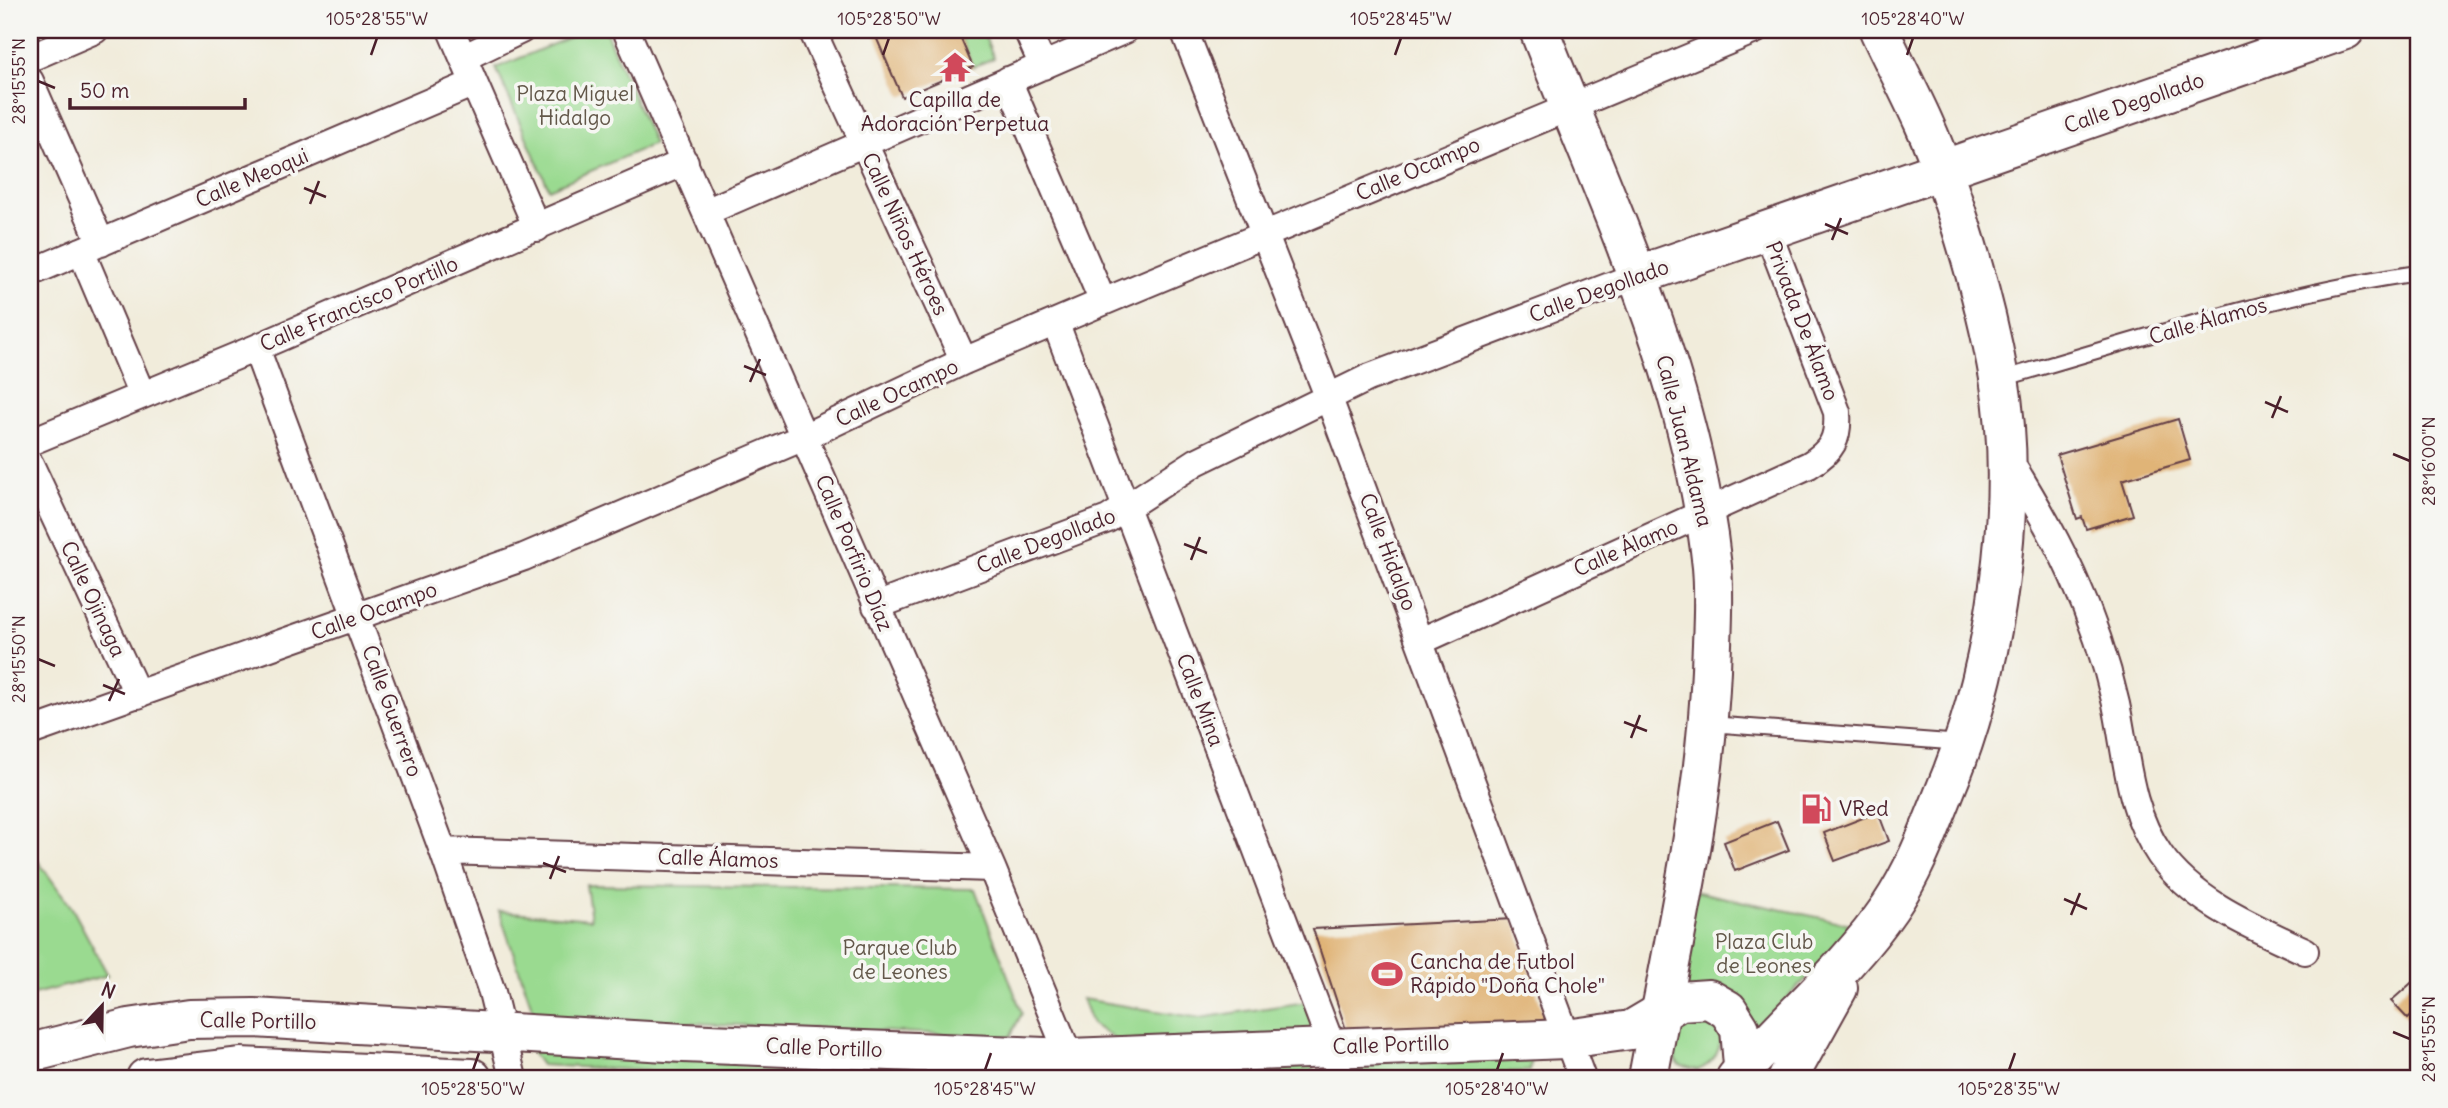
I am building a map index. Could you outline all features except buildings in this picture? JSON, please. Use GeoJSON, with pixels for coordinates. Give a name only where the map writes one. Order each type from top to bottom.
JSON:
{"type":"FeatureCollection","features":[{"type":"Feature","properties":{"kind":"main road","name":"Calle Juan Aldama"},"geometry":{"type":"LineString","coordinates":[[1539,30],[1639,275],[1681,412],[1704,513],[1712,569],[1709,724],[1698,813],[1647,1078]]}},
{"type":"Feature","properties":{"kind":"main road"},"geometry":{"type":"LineString","coordinates":[[1788,1078],[1865,941],[1891,905],[1920,852],[1964,743],[1978,697],[1997,590],[2005,504],[1999,379],[1976,279],[1943,169],[1879,30]]}},
{"type":"Feature","properties":{"kind":"main road","name":"Calle Degollado"},"geometry":{"type":"LineString","coordinates":[[1639,275],[2346,30]]}},
{"type":"Feature","properties":{"kind":"main road"},"geometry":{"type":"LineString","coordinates":[[1703,1078],[1741,1075],[1865,941]]}},
{"type":"Feature","properties":{"kind":"main road","name":"Calle Portillo"},"geometry":{"type":"LineString","coordinates":[[30,1053],[129,1028],[189,1019],[254,1018],[502,1031],[1073,1068],[1336,1063],[1631,1030],[1680,1001],[1694,998],[1720,1003],[1736,1019],[1740,1029],[1741,1075]]}},
{"type":"Feature","properties":{"kind":"main road"},"geometry":{"type":"LineString","coordinates":[[146,1078],[240,1067],[472,1078]]}},
{"type":"Feature","properties":{"kind":"street"},"geometry":{"type":"LineString","coordinates":[[30,58],[95,30]]}},
{"type":"Feature","properties":{"kind":"street"},"geometry":{"type":"LineString","coordinates":[[451,30],[537,228]]}},
{"type":"Feature","properties":{"kind":"street"},"geometry":{"type":"LineString","coordinates":[[463,58],[522,30]]}},
{"type":"Feature","properties":{"kind":"street","name":"Calle Porfirio Díaz"},"geometry":{"type":"LineString","coordinates":[[626,30],[708,211],[876,606],[992,868],[1073,1068]]}},
{"type":"Feature","properties":{"kind":"street","name":"Calle Niños Héroes"},"geometry":{"type":"LineString","coordinates":[[812,30],[964,361]]}},
{"type":"Feature","properties":{"kind":"street"},"geometry":{"type":"LineString","coordinates":[[1027,30],[1043,66]]}},
{"type":"Feature","properties":{"kind":"street"},"geometry":{"type":"LineString","coordinates":[[708,211],[1125,30]]}},
{"type":"Feature","properties":{"kind":"street","name":"Calle Hidalgo"},"geometry":{"type":"LineString","coordinates":[[1184,30],[1328,396],[1421,641],[1566,1039],[1583,1078]]}},
{"type":"Feature","properties":{"kind":"street","name":"Calle Ocampo"},"geometry":{"type":"LineString","coordinates":[[30,732],[524,557],[804,437],[964,361],[1755,30]]}},
{"type":"Feature","properties":{"kind":"street"},"geometry":{"type":"LineString","coordinates":[[1008,80],[1103,302]]}},
{"type":"Feature","properties":{"kind":"street"},"geometry":{"type":"LineString","coordinates":[[30,81],[142,395]]}},
{"type":"Feature","properties":{"kind":"street","name":"Calle Meoqui"},"geometry":{"type":"LineString","coordinates":[[30,273],[474,83]]}},
{"type":"Feature","properties":{"kind":"street","name":"Calle Francisco Portillo"},"geometry":{"type":"LineString","coordinates":[[30,442],[537,228],[685,162]]}},
{"type":"Feature","properties":{"kind":"street","name":"Privada De Álamo"},"geometry":{"type":"LineString","coordinates":[[1767,230],[1837,412]]}},
{"type":"Feature","properties":{"kind":"street","name":"Calle Degollado"},"geometry":{"type":"LineString","coordinates":[[876,606],[1090,526],[1127,509],[1149,490],[1186,467],[1328,396],[1405,363],[1639,275]]}},
{"type":"Feature","properties":{"kind":"street","name":"Calle Mina"},"geometry":{"type":"LineString","coordinates":[[1056,324],[1336,1063]]}},
{"type":"Feature","properties":{"kind":"street","name":"Calle Guerrero"},"geometry":{"type":"LineString","coordinates":[[256,348],[443,851],[502,1031],[513,1078]]}},
{"type":"Feature","properties":{"kind":"street","name":"Calle Álamo"},"geometry":{"type":"LineString","coordinates":[[1421,641],[1810,465],[1828,453],[1837,435],[1837,412]]}},
{"type":"Feature","properties":{"kind":"street"},"geometry":{"type":"LineString","coordinates":[[2004,453],[2052,528],[2076,578],[2116,704],[2124,761],[2138,813],[2160,855],[2188,885],[2242,922],[2305,951]]}},
{"type":"Feature","properties":{"kind":"street","name":"Calle Ojinaga"},"geometry":{"type":"LineString","coordinates":[[30,464],[138,695]]}},
{"type":"Feature","properties":{"kind":"street","name":"Calle Álamos"},"geometry":{"type":"LineString","coordinates":[[443,851],[992,868]]}},
{"type":"Feature","properties":{"kind":"lane","name":"Calle Álamos"},"geometry":{"type":"LineString","coordinates":[[1999,379],[2292,297],[2365,280],[2418,273]]}},
{"type":"Feature","properties":{"kind":"lane"},"geometry":{"type":"LineString","coordinates":[[1709,724],[1964,743]]}},
{"type":"Feature","properties":{"kind":"green space","name":"Plaza Miguel Hidalgo"},"geometry":{"type":"Polygon","coordinates":[[[587,30],[605,30],[654,144],[549,189],[496,68],[587,30]]]}},
{"type":"Feature","properties":{"kind":"green space"},"geometry":{"type":"Polygon","coordinates":[[[957,30],[982,30],[994,58],[973,67],[957,30]]]}},
{"type":"Feature","properties":{"kind":"green space"},"geometry":{"type":"Polygon","coordinates":[[[30,850],[72,908],[108,975],[30,995],[30,850]]]}},
{"type":"Feature","properties":{"kind":"green space","name":"Parque Club de Leones"},"geometry":{"type":"Polygon","coordinates":[[[586,885],[975,889],[1022,1013],[1010,1037],[535,1016],[499,911],[591,919],[586,885]]]}},
{"type":"Feature","properties":{"kind":"green space","name":"Plaza Club de Leones"},"geometry":{"type":"Polygon","coordinates":[[[1693,891],[1860,926],[1757,1027],[1672,993],[1693,891]]]}},
{"type":"Feature","properties":{"kind":"green space"},"geometry":{"type":"Polygon","coordinates":[[[1082,999],[1200,1018],[1306,1002],[1319,1034],[1117,1041],[1092,1024],[1082,999]]]}},
{"type":"Feature","properties":{"kind":"green space"},"geometry":{"type":"Polygon","coordinates":[[[1687,1013],[1722,1022],[1722,1037],[1715,1057],[1698,1070],[1679,1065],[1674,1052],[1676,1031],[1687,1013]]]}},
{"type":"Feature","properties":{"kind":"green space"},"geometry":{"type":"Polygon","coordinates":[[[529,1048],[1023,1067],[1026,1078],[782,1078],[541,1065],[529,1048]]]}},
{"type":"Feature","properties":{"kind":"green space"},"geometry":{"type":"Polygon","coordinates":[[[1532,1053],[1530,1071],[1350,1078],[1349,1063],[1532,1053]]]}},
{"type":"Feature","properties":{"kind":"green space"},"geometry":{"type":"Polygon","coordinates":[[[1310,1062],[1316,1077],[1118,1078],[1116,1071],[1310,1062]]]}},
{"type":"Feature","properties":{"kind":"place","name":"Capilla de Adoración Perpetua"},"geometry":{"type":"Point","coordinates":[955,67]}},
{"type":"Feature","properties":{"kind":"place","name":"VRed"},"geometry":{"type":"Point","coordinates":[1816,809]}},
{"type":"Feature","properties":{"kind":"place","name":"Cancha de Futbol Rápido \"Doña Chole\""},"geometry":{"type":"Point","coordinates":[1387,974]}}]}
